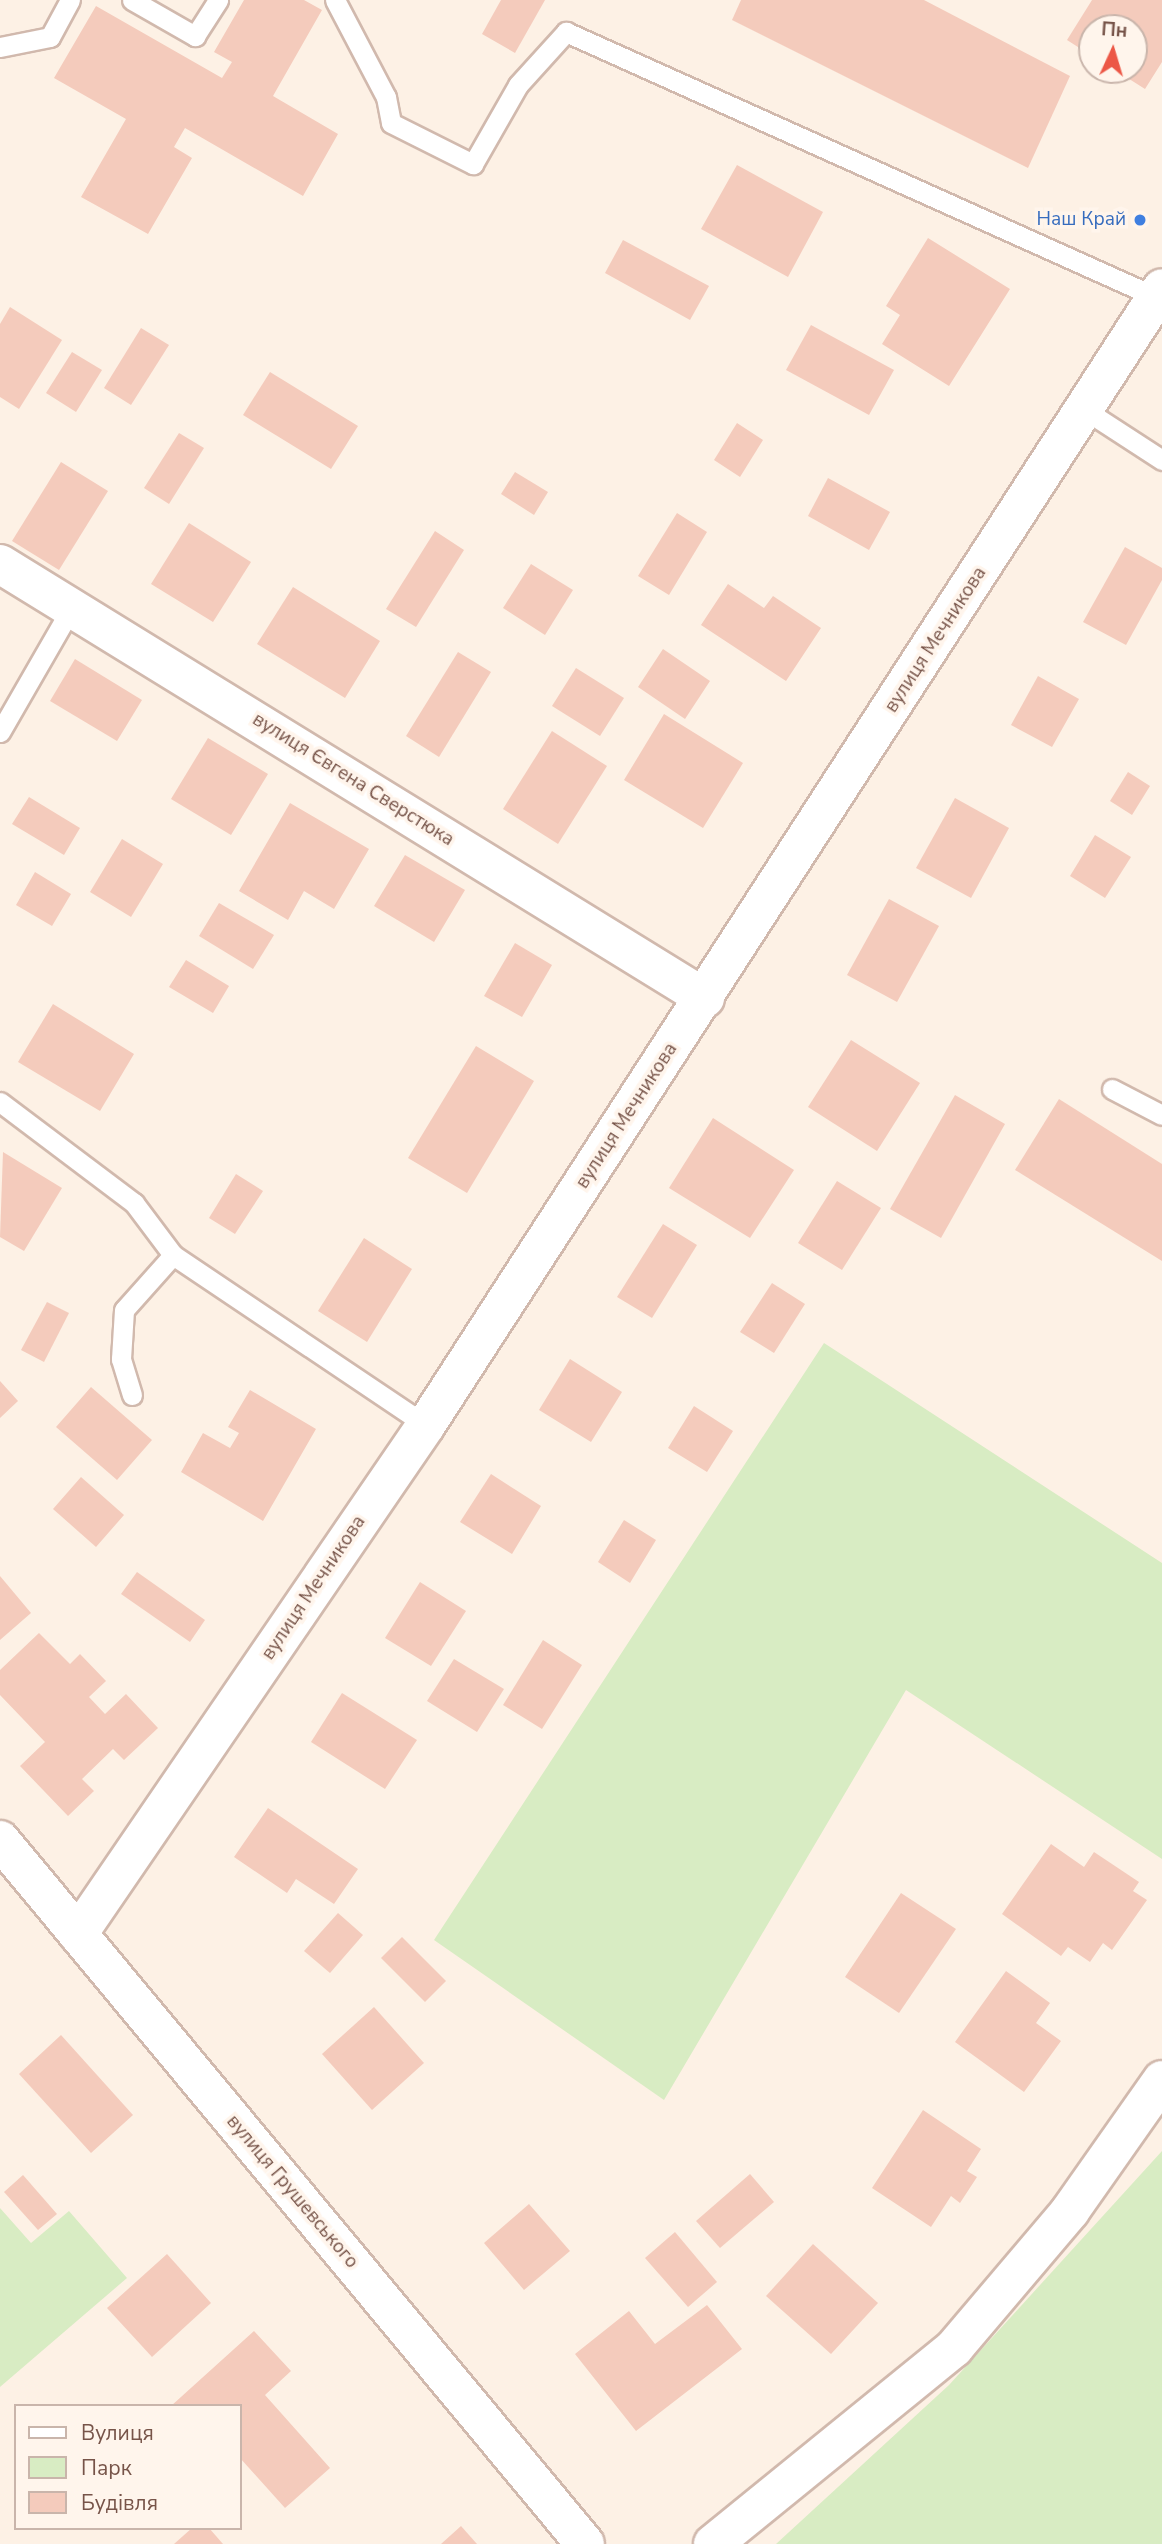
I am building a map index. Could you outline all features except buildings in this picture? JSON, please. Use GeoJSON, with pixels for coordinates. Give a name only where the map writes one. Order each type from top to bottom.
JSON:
{"type":"FeatureCollection","features":[{"type":"Feature","properties":{"kind":"street","name":"вулиця Мечникова"},"geometry":{"type":"LineString","coordinates":[[78,1934],[426,1425],[705,998],[1159,293]]}},
{"type":"Feature","properties":{"kind":"street","name":"вулиця Євгена Сверстюка"},"geometry":{"type":"LineString","coordinates":[[0,564],[705,998]]}},
{"type":"Feature","properties":{"kind":"street","name":"вулиця Грушевського"},"geometry":{"type":"LineString","coordinates":[[0,1840],[585,2544]]}},
{"type":"Feature","properties":{"kind":"street"},"geometry":{"type":"LineString","coordinates":[[713,2544],[954,2348],[1070,2211],[1162,2080]]}},
{"type":"Feature","properties":{"kind":"lane"},"geometry":{"type":"LineString","coordinates":[[0,47],[50,37],[70,0]]}},
{"type":"Feature","properties":{"kind":"lane"},"geometry":{"type":"LineString","coordinates":[[132,0],[195,36],[218,0]]}},
{"type":"Feature","properties":{"kind":"lane"},"geometry":{"type":"LineString","coordinates":[[335,0],[386,97],[391,123],[473,164],[517,85],[566,32],[1159,293]]}},
{"type":"Feature","properties":{"kind":"lane"},"geometry":{"type":"LineString","coordinates":[[1085,410],[1162,460]]}},
{"type":"Feature","properties":{"kind":"lane"},"geometry":{"type":"LineString","coordinates":[[0,732],[72,607]]}},
{"type":"Feature","properties":{"kind":"lane"},"geometry":{"type":"LineString","coordinates":[[1112,1089],[1162,1115]]}},
{"type":"Feature","properties":{"kind":"lane"},"geometry":{"type":"LineString","coordinates":[[0,1102],[134,1203],[173,1255],[426,1425]]}},
{"type":"Feature","properties":{"kind":"lane"},"geometry":{"type":"LineString","coordinates":[[132,1395],[121,1359],[124,1310],[173,1255]]}},
{"type":"Feature","properties":{"kind":"green space"},"geometry":{"type":"Polygon","coordinates":[[[824,1343],[1162,1563],[1162,1859],[906,1690],[664,2100],[434,1940],[824,1343]]]}},
{"type":"Feature","properties":{"kind":"green space"},"geometry":{"type":"Polygon","coordinates":[[[1162,2151],[1162,2544],[776,2544],[949,2385],[1162,2151]]]}},
{"type":"Feature","properties":{"kind":"green space"},"geometry":{"type":"Polygon","coordinates":[[[0,2208],[31,2243],[69,2211],[127,2278],[0,2387],[0,2208]]]}},
{"type":"Feature","properties":{"kind":"place","name":"Наш Край"},"geometry":{"type":"Point","coordinates":[1140,220]}}]}
